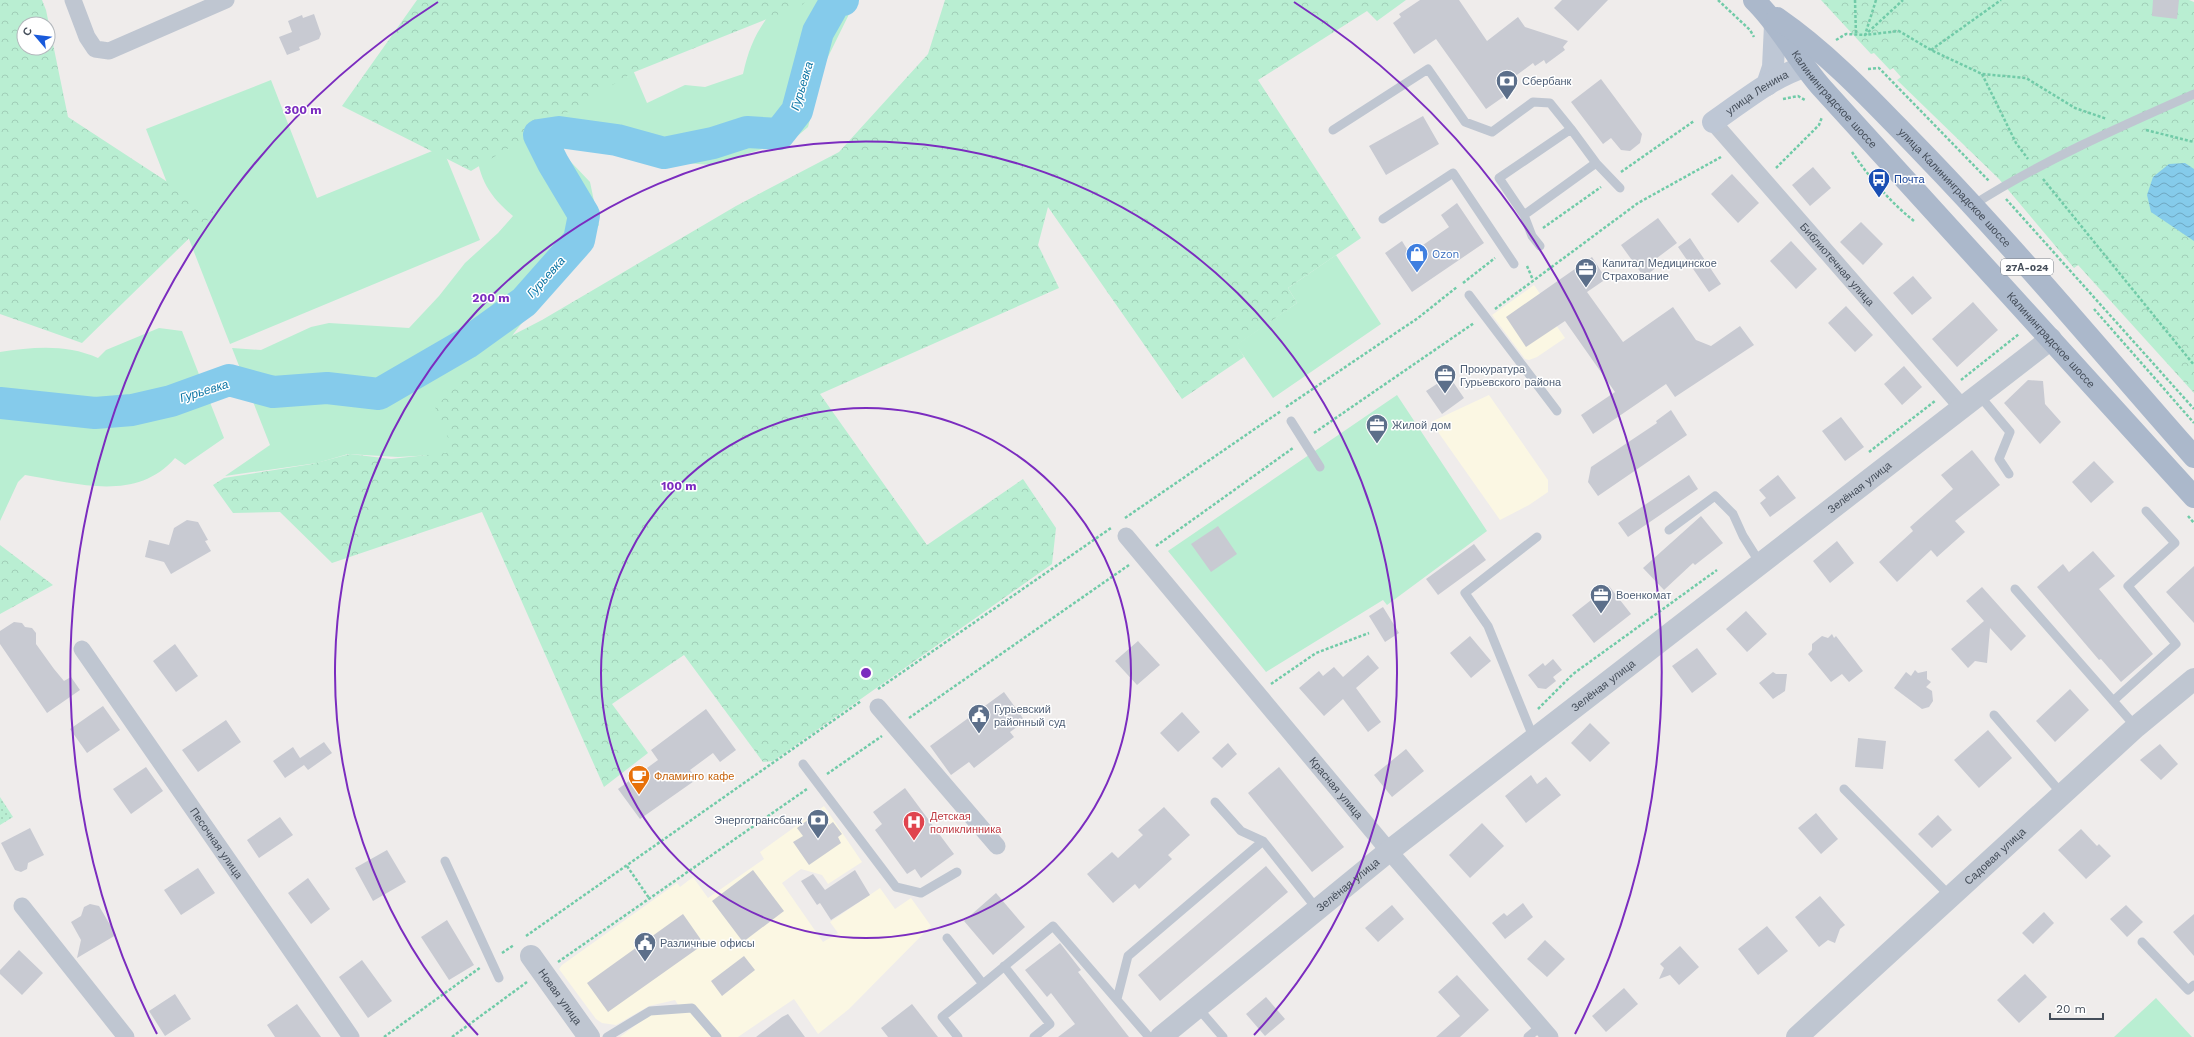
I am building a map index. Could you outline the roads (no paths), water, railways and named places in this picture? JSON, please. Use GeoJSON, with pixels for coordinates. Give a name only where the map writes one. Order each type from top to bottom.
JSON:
{"type":"FeatureCollection","features":[{"type":"Feature","properties":{"kind":"main road"},"geometry":{"type":"LineString","coordinates":[[1772,17],[1798,48],[1797,66]]}},
{"type":"Feature","properties":{"kind":"main road"},"geometry":{"type":"LineString","coordinates":[[1767,85],[1773,67],[1772,17]]}},
{"type":"Feature","properties":{"kind":"main road","name":"улица Калининградское шоссе"},"geometry":{"type":"LineString","coordinates":[[1772,17],[1862,76],[2194,457]]}},
{"type":"Feature","properties":{"kind":"main road","name":"улица Калининградское шоссе"},"geometry":{"type":"LineString","coordinates":[[1797,66],[1819,66],[1835,71],[1862,76]]}},
{"type":"Feature","properties":{"kind":"main road","name":"улица Ленина"},"geometry":{"type":"LineString","coordinates":[[1713,122],[1797,66]]}},
{"type":"Feature","properties":{"kind":"main road","name":"Калининградское шоссе"},"geometry":{"type":"LineString","coordinates":[[1797,66],[2194,497]]}},
{"type":"Feature","properties":{"kind":"street"},"geometry":{"type":"LineString","coordinates":[[73,0],[88,37],[96,49],[109,51],[226,0]]}},
{"type":"Feature","properties":{"kind":"street","name":"Библиотечная улица"},"geometry":{"type":"LineString","coordinates":[[1713,122],[1763,180],[1970,401]]}},
{"type":"Feature","properties":{"kind":"street","name":"Зелёная улица"},"geometry":{"type":"LineString","coordinates":[[1161,1037],[1389,851],[2050,339]]}},
{"type":"Feature","properties":{"kind":"street","name":"Красная улица"},"geometry":{"type":"LineString","coordinates":[[1126,536],[1540,1033]]}},
{"type":"Feature","properties":{"kind":"street","name":"Песочная улица"},"geometry":{"type":"LineString","coordinates":[[82,649],[351,1037]]}},
{"type":"Feature","properties":{"kind":"street","name":"Садовая улица"},"geometry":{"type":"LineString","coordinates":[[1797,1037],[2136,727],[2194,679]]}},
{"type":"Feature","properties":{"kind":"street"},"geometry":{"type":"LineString","coordinates":[[878,707],[997,846]]}},
{"type":"Feature","properties":{"kind":"street"},"geometry":{"type":"LineString","coordinates":[[22,906],[126,1037]]}},
{"type":"Feature","properties":{"kind":"street","name":"Новая улица"},"geometry":{"type":"LineString","coordinates":[[531,956],[589,1037]]}},
{"type":"Feature","properties":{"kind":"lane"},"geometry":{"type":"LineString","coordinates":[[1333,130],[1428,69],[1465,122],[1492,132],[1533,102],[1550,103],[1596,163],[1620,188]]}},
{"type":"Feature","properties":{"kind":"lane"},"geometry":{"type":"LineString","coordinates":[[1973,205],[2035,170],[2124,124],[2194,94]]}},
{"type":"Feature","properties":{"kind":"lane"},"geometry":{"type":"LineString","coordinates":[[1540,246],[1532,236],[1524,215],[1499,178],[1571,129]]}},
{"type":"Feature","properties":{"kind":"lane"},"geometry":{"type":"LineString","coordinates":[[1524,215],[1596,163]]}},
{"type":"Feature","properties":{"kind":"lane"},"geometry":{"type":"LineString","coordinates":[[1383,219],[1453,173],[1514,264]]}},
{"type":"Feature","properties":{"kind":"lane"},"geometry":{"type":"LineString","coordinates":[[1469,295],[1557,411]]}},
{"type":"Feature","properties":{"kind":"lane"},"geometry":{"type":"LineString","coordinates":[[1970,401],[2010,432],[1999,459],[2009,474]]}},
{"type":"Feature","properties":{"kind":"lane"},"geometry":{"type":"LineString","coordinates":[[1291,421],[1320,467]]}},
{"type":"Feature","properties":{"kind":"lane"},"geometry":{"type":"LineString","coordinates":[[1669,530],[1715,496],[1733,514],[1743,536],[1760,563]]}},
{"type":"Feature","properties":{"kind":"lane"},"geometry":{"type":"LineString","coordinates":[[2113,701],[2176,644],[2128,586],[2175,543],[2146,511]]}},
{"type":"Feature","properties":{"kind":"lane"},"geometry":{"type":"LineString","coordinates":[[1534,739],[1488,626],[1465,593],[1537,538]]}},
{"type":"Feature","properties":{"kind":"lane"},"geometry":{"type":"LineString","coordinates":[[2015,589],[2136,727]]}},
{"type":"Feature","properties":{"kind":"lane"},"geometry":{"type":"LineString","coordinates":[[1994,715],[2063,795]]}},
{"type":"Feature","properties":{"kind":"lane"},"geometry":{"type":"LineString","coordinates":[[802,764],[896,887],[921,893],[957,872]]}},
{"type":"Feature","properties":{"kind":"lane"},"geometry":{"type":"LineString","coordinates":[[1844,789],[1951,897]]}},
{"type":"Feature","properties":{"kind":"lane"},"geometry":{"type":"LineString","coordinates":[[1214,802],[1241,831],[1263,841],[1317,909]]}},
{"type":"Feature","properties":{"kind":"lane"},"geometry":{"type":"LineString","coordinates":[[1117,999],[1128,956],[1263,841]]}},
{"type":"Feature","properties":{"kind":"lane"},"geometry":{"type":"LineString","coordinates":[[445,861],[499,978]]}},
{"type":"Feature","properties":{"kind":"lane"},"geometry":{"type":"LineString","coordinates":[[958,1037],[942,1017],[1054,926],[1149,1037]]}},
{"type":"Feature","properties":{"kind":"lane"},"geometry":{"type":"LineString","coordinates":[[947,938],[982,984]]}},
{"type":"Feature","properties":{"kind":"lane"},"geometry":{"type":"LineString","coordinates":[[2142,942],[2188,990],[2194,985]]}},
{"type":"Feature","properties":{"kind":"lane"},"geometry":{"type":"LineString","coordinates":[[1004,966],[1050,1024],[1034,1037]]}},
{"type":"Feature","properties":{"kind":"lane"},"geometry":{"type":"LineString","coordinates":[[607,1037],[650,1011],[692,1008],[717,1037]]}},
{"type":"Feature","properties":{"kind":"lane"},"geometry":{"type":"LineString","coordinates":[[1198,1008],[1224,1037]]}},
{"type":"Feature","properties":{"kind":"water"},"geometry":{"type":"Polygon","coordinates":[[[2185,163],[2194,169],[2194,241],[2151,212],[2147,195],[2153,177],[2169,164],[2185,163]]]}},
{"type":"Feature","properties":{"kind":"waterway","name":"Гурьевка"},"geometry":{"type":"LineString","coordinates":[[0,403],[95,413],[132,410],[171,401],[229,380],[273,392],[327,388],[379,394],[467,343],[524,302],[579,240],[584,215],[553,163],[539,135],[559,132],[617,140],[664,153],[713,143],[747,132],[779,134],[797,111],[818,32],[835,2],[843,0]]}},
{"type":"Feature","properties":{"kind":"place","name":"Сбербанк"},"geometry":{"type":"Point","coordinates":[1507,100]}},
{"type":"Feature","properties":{"kind":"place","name":"Почта"},"geometry":{"type":"Point","coordinates":[1879,198]}},
{"type":"Feature","properties":{"kind":"place","name":"Ozon"},"geometry":{"type":"Point","coordinates":[1417,274]}},
{"type":"Feature","properties":{"kind":"place","name":"Капитал Медицинское Страхование"},"geometry":{"type":"Point","coordinates":[1586,288]}},
{"type":"Feature","properties":{"kind":"place","name":"Прокуратура Гурьевского района"},"geometry":{"type":"Point","coordinates":[1445,394]}},
{"type":"Feature","properties":{"kind":"place","name":"Жилой дом"},"geometry":{"type":"Point","coordinates":[1377,444]}},
{"type":"Feature","properties":{"kind":"place","name":"Военкомат"},"geometry":{"type":"Point","coordinates":[1601,614]}},
{"type":"Feature","properties":{"kind":"place","name":"Гурьевский районный суд"},"geometry":{"type":"Point","coordinates":[979,734]}},
{"type":"Feature","properties":{"kind":"place","name":"Фламинго кафе"},"geometry":{"type":"Point","coordinates":[639,796]}},
{"type":"Feature","properties":{"kind":"place","name":"Энерготрансбанк"},"geometry":{"type":"Point","coordinates":[818,840]}},
{"type":"Feature","properties":{"kind":"place","name":"Детская поликлинника"},"geometry":{"type":"Point","coordinates":[914,842]}},
{"type":"Feature","properties":{"kind":"place","name":"Различные офисы"},"geometry":{"type":"Point","coordinates":[645,962]}}]}
